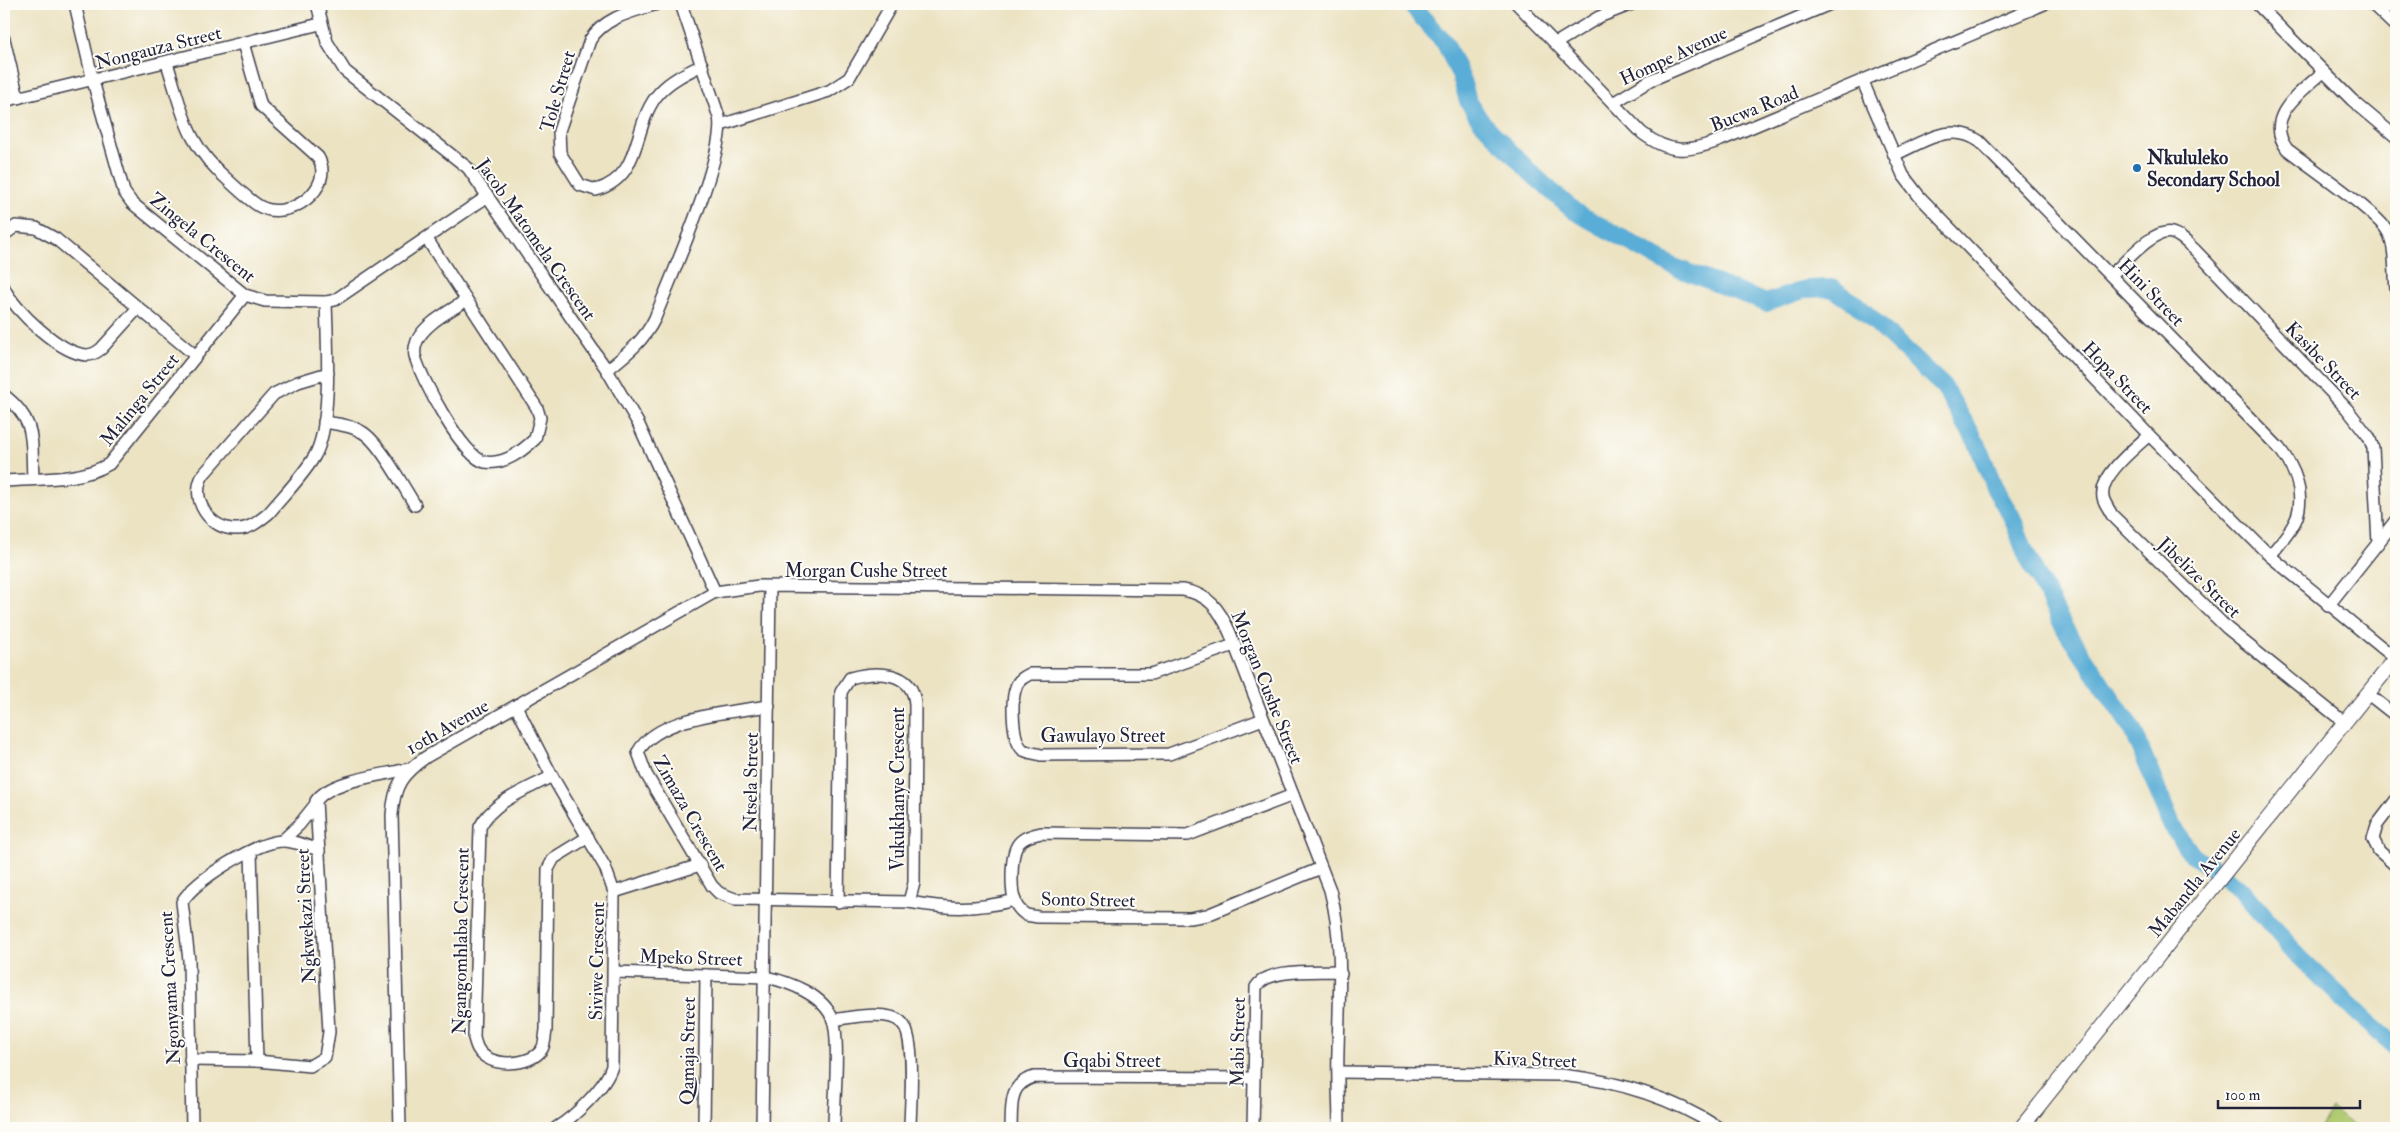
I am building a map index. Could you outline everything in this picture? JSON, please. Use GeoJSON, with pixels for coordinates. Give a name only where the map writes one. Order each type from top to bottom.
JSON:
{"type":"FeatureCollection","features":[{"type":"Feature","properties":{"kind":"street","name":"Zingela Crescent"},"geometry":{"type":"LineString","coordinates":[[75,4],[93,81],[124,192],[132,203],[245,295],[265,301],[326,302],[343,295],[488,196]]}},
{"type":"Feature","properties":{"kind":"street","name":"Jacob Matomela Crescent"},"geometry":{"type":"LineString","coordinates":[[317,4],[320,24],[327,42],[345,71],[468,168],[607,370],[638,423],[715,592]]}},
{"type":"Feature","properties":{"kind":"street","name":"Tole Street"},"geometry":{"type":"LineString","coordinates":[[657,4],[607,21],[597,29],[590,40],[560,131],[560,153],[580,185],[596,190],[618,180],[630,164],[644,120],[660,92],[702,65]]}},
{"type":"Feature","properties":{"kind":"street"},"geometry":{"type":"LineString","coordinates":[[607,370],[638,344],[648,332],[655,318],[707,181],[716,152],[721,125],[681,4]]}},
{"type":"Feature","properties":{"kind":"street"},"geometry":{"type":"LineString","coordinates":[[721,125],[829,91],[841,84],[849,78],[892,4]]}},
{"type":"Feature","properties":{"kind":"street","name":"Bucwa Road"},"geometry":{"type":"LineString","coordinates":[[1517,4],[1654,143],[1670,150],[1691,150],[1721,140],[1863,82],[2044,4]]}},
{"type":"Feature","properties":{"kind":"street"},"geometry":{"type":"LineString","coordinates":[[1556,43],[1599,17],[1632,4]]}},
{"type":"Feature","properties":{"kind":"street","name":"Hompe Avenue"},"geometry":{"type":"LineString","coordinates":[[1613,103],[1651,80],[1830,4]]}},
{"type":"Feature","properties":{"kind":"street"},"geometry":{"type":"LineString","coordinates":[[2257,4],[2323,72],[2396,137]]}},
{"type":"Feature","properties":{"kind":"street"},"geometry":{"type":"LineString","coordinates":[[2372,4],[2396,27]]}},
{"type":"Feature","properties":{"kind":"street","name":"Nongauza Street"},"geometry":{"type":"LineString","coordinates":[[4,102],[320,24]]}},
{"type":"Feature","properties":{"kind":"street"},"geometry":{"type":"LineString","coordinates":[[4,39],[18,98]]}},
{"type":"Feature","properties":{"kind":"street"},"geometry":{"type":"LineString","coordinates":[[167,63],[187,129],[202,154],[210,164],[260,206],[274,211],[284,210],[312,194],[319,185],[323,173],[322,163],[318,157],[261,106],[243,44]]}},
{"type":"Feature","properties":{"kind":"street"},"geometry":{"type":"LineString","coordinates":[[2323,72],[2284,110],[2278,124],[2280,137],[2287,149],[2359,205],[2386,229],[2390,240],[2396,289]]}},
{"type":"Feature","properties":{"kind":"street","name":"Hopa Street"},"geometry":{"type":"LineString","coordinates":[[1863,82],[1903,174],[1919,196],[2148,435],[2270,556],[2328,606],[2396,659]]}},
{"type":"Feature","properties":{"kind":"street","name":"Hini Street"},"geometry":{"type":"LineString","coordinates":[[1894,155],[1949,132],[1964,132],[1970,135],[1992,153],[2279,448],[2294,470],[2298,493],[2297,517],[2270,556]]}},
{"type":"Feature","properties":{"kind":"street"},"geometry":{"type":"LineString","coordinates":[[4,235],[16,226],[36,228],[56,239],[196,356]]}},
{"type":"Feature","properties":{"kind":"street","name":"Kasibe Street"},"geometry":{"type":"LineString","coordinates":[[2111,275],[2147,242],[2160,233],[2179,236],[2195,250],[2347,409],[2369,437],[2373,448],[2378,543]]}},
{"type":"Feature","properties":{"kind":"street"},"geometry":{"type":"LineString","coordinates":[[427,239],[537,408],[540,418],[535,440],[515,455],[493,463],[477,460],[463,444],[433,398],[415,356],[416,342],[425,330],[466,300]]}},
{"type":"Feature","properties":{"kind":"street"},"geometry":{"type":"LineString","coordinates":[[4,288],[23,314],[58,342],[74,352],[84,354],[94,354],[101,349],[138,308]]}},
{"type":"Feature","properties":{"kind":"street","name":"Malinga Street"},"geometry":{"type":"LineString","coordinates":[[4,481],[83,475],[97,471],[109,464],[245,295]]}},
{"type":"Feature","properties":{"kind":"street"},"geometry":{"type":"LineString","coordinates":[[326,302],[328,373],[324,422],[314,457],[269,514],[247,528],[236,530],[226,527],[206,513],[197,494],[198,483],[226,448],[274,394],[298,382],[328,373]]}},
{"type":"Feature","properties":{"kind":"street"},"geometry":{"type":"LineString","coordinates":[[4,395],[19,408],[28,420],[33,478]]}},
{"type":"Feature","properties":{"kind":"street"},"geometry":{"type":"LineString","coordinates":[[324,422],[348,426],[365,434],[395,473],[415,505]]}},
{"type":"Feature","properties":{"kind":"street","name":"Jibelize Street"},"geometry":{"type":"LineString","coordinates":[[2148,435],[2114,468],[2106,480],[2103,497],[2112,514],[2227,628],[2345,723]]}},
{"type":"Feature","properties":{"kind":"street"},"geometry":{"type":"LineString","coordinates":[[2328,606],[2396,520]]}},
{"type":"Feature","properties":{"kind":"street","name":"Morgan Cushe Street"},"geometry":{"type":"LineString","coordinates":[[715,592],[738,588],[770,587],[1183,590],[1204,596],[1217,608],[1234,645],[1321,868],[1338,918],[1341,974],[1338,1054],[1339,1128]]}},
{"type":"Feature","properties":{"kind":"street","name":"Ntsela Street"},"geometry":{"type":"LineString","coordinates":[[762,1128],[766,978],[770,587]]}},
{"type":"Feature","properties":{"kind":"street","name":"10th Avenue"},"geometry":{"type":"LineString","coordinates":[[400,1128],[392,815],[393,796],[408,769],[715,592]]}},
{"type":"Feature","properties":{"kind":"street","name":"Gawulayo Street"},"geometry":{"type":"LineString","coordinates":[[1234,645],[1151,674],[1030,674],[1016,685],[1014,695],[1016,740],[1026,752],[1041,755],[1169,754],[1263,719]]}},
{"type":"Feature","properties":{"kind":"street","name":"Mabandla Avenue"},"geometry":{"type":"LineString","coordinates":[[2021,1128],[2396,659]]}},
{"type":"Feature","properties":{"kind":"street","name":"Vukukhanye Crescent"},"geometry":{"type":"LineString","coordinates":[[838,902],[839,700],[846,681],[854,677],[872,676],[896,676],[902,678],[909,684],[915,696],[914,873],[909,902]]}},
{"type":"Feature","properties":{"kind":"street"},"geometry":{"type":"LineString","coordinates":[[2368,694],[2396,716]]}},
{"type":"Feature","properties":{"kind":"street","name":"Siviwe Crescent"},"geometry":{"type":"LineString","coordinates":[[516,706],[552,776],[605,867],[614,892],[612,1066],[610,1074],[595,1092],[556,1128]]}},
{"type":"Feature","properties":{"kind":"street","name":"Zimaza Crescent"},"geometry":{"type":"LineString","coordinates":[[767,898],[728,898],[712,886],[646,774],[638,752],[647,738],[690,720],[769,706]]}},
{"type":"Feature","properties":{"kind":"street"},"geometry":{"type":"LineString","coordinates":[[282,841],[299,825],[321,794],[338,785],[408,769]]}},
{"type":"Feature","properties":{"kind":"street","name":"Ngangomhlaba Crescent"},"geometry":{"type":"LineString","coordinates":[[552,776],[494,808],[480,827],[474,1038],[478,1050],[484,1056],[498,1061],[524,1061],[537,1055],[544,1045],[546,1030],[548,869],[554,858],[588,837]]}},
{"type":"Feature","properties":{"kind":"street","name":"Sonto Street"},"geometry":{"type":"LineString","coordinates":[[1293,795],[1188,835],[1032,835],[1017,846],[1014,857],[1012,878],[1015,900],[1026,916],[1190,918],[1207,915],[1321,868]]}},
{"type":"Feature","properties":{"kind":"street"},"geometry":{"type":"LineString","coordinates":[[2396,800],[2377,825],[2373,839],[2379,851],[2396,866]]}},
{"type":"Feature","properties":{"kind":"street","name":"Ngkwekazi Street"},"geometry":{"type":"LineString","coordinates":[[190,1060],[257,1061],[310,1066],[325,1057],[329,1032],[315,805]]}},
{"type":"Feature","properties":{"kind":"street"},"geometry":{"type":"LineString","coordinates":[[282,841],[319,850]]}},
{"type":"Feature","properties":{"kind":"street","name":"Ngonyama Crescent"},"geometry":{"type":"LineString","coordinates":[[192,1128],[189,960],[182,902],[198,884],[251,852],[282,841]]}},
{"type":"Feature","properties":{"kind":"street"},"geometry":{"type":"LineString","coordinates":[[251,852],[257,1061]]}},
{"type":"Feature","properties":{"kind":"street"},"geometry":{"type":"LineString","coordinates":[[614,892],[700,866]]}},
{"type":"Feature","properties":{"kind":"street"},"geometry":{"type":"LineString","coordinates":[[767,898],[838,902],[909,902],[949,909],[968,909],[1015,900]]}},
{"type":"Feature","properties":{"kind":"street","name":"Mabi Street"},"geometry":{"type":"LineString","coordinates":[[1253,1128],[1254,992],[1258,984],[1266,978],[1276,975],[1335,971],[1341,974]]}},
{"type":"Feature","properties":{"kind":"street","name":"Mpeko Street"},"geometry":{"type":"LineString","coordinates":[[614,972],[766,978],[782,981],[805,992],[823,1006],[833,1020]]}},
{"type":"Feature","properties":{"kind":"street","name":"Qamaja Street"},"geometry":{"type":"LineString","coordinates":[[704,1128],[706,975]]}},
{"type":"Feature","properties":{"kind":"street"},"geometry":{"type":"LineString","coordinates":[[834,1128],[835,1033],[833,1020],[875,1015],[896,1018],[902,1022],[910,1044],[910,1128]]}},
{"type":"Feature","properties":{"kind":"street","name":"Kiva Street"},"geometry":{"type":"LineString","coordinates":[[1339,1072],[1561,1075],[1597,1079],[1657,1097],[1687,1109],[1718,1128]]}},
{"type":"Feature","properties":{"kind":"street","name":"Gqabi Street"},"geometry":{"type":"LineString","coordinates":[[1011,1128],[1014,1089],[1022,1081],[1034,1077],[1253,1078]]}},
{"type":"Feature","properties":{"kind":"green space"},"geometry":{"type":"Polygon","coordinates":[[[2332,1109],[2357,1128],[2318,1128],[2332,1109]]]}},
{"type":"Feature","properties":{"kind":"waterway"},"geometry":{"type":"LineString","coordinates":[[1410,4],[1445,43],[1461,77],[1468,101],[1480,120],[1532,174],[1574,211],[1672,266],[1766,303],[1806,289],[1832,288],[1856,304],[1943,386],[1977,443],[1995,489],[2012,517],[2026,554],[2065,629],[2133,730],[2173,828],[2193,856],[2209,865],[2242,891],[2299,957],[2396,1047]]}},
{"type":"Feature","properties":{"kind":"place","name":"Nkululeko Secondary School"},"geometry":{"type":"Point","coordinates":[2137,168]}}]}
